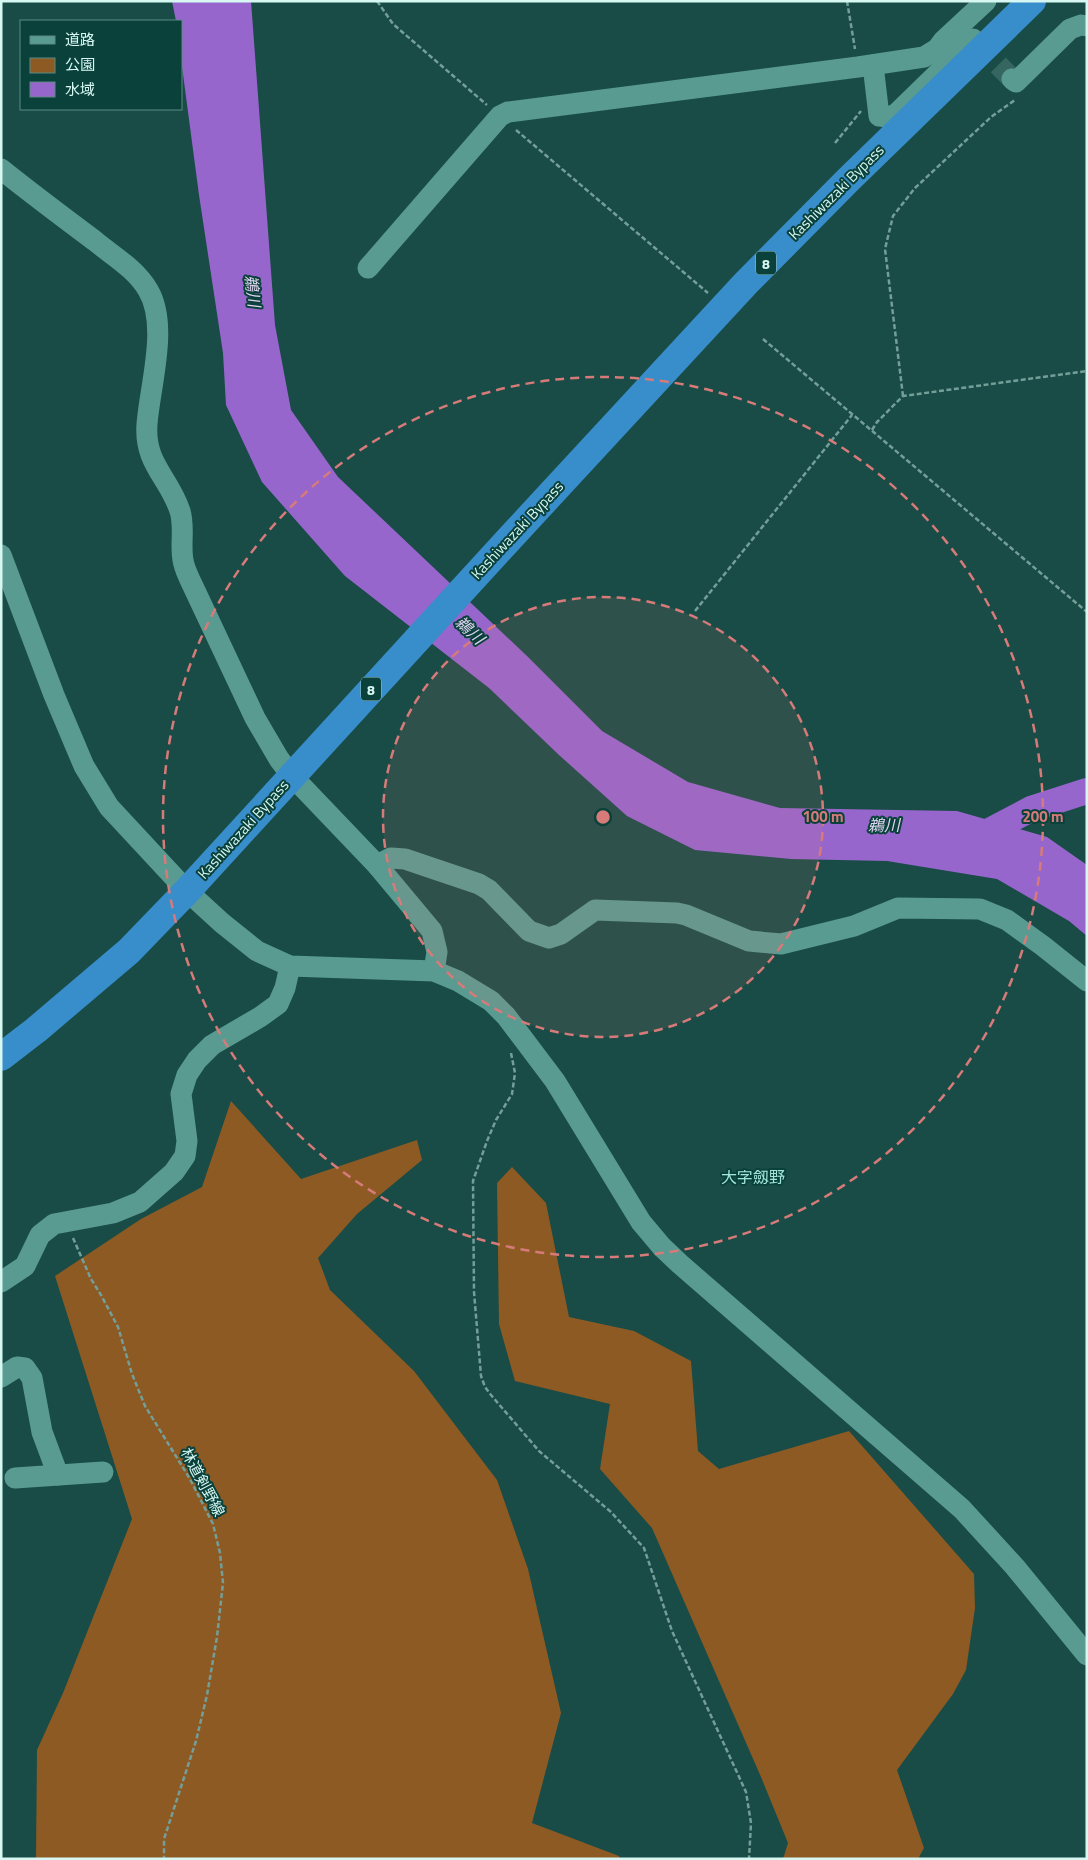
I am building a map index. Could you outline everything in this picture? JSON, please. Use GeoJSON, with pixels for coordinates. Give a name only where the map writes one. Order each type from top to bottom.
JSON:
{"type":"FeatureCollection","features":[{"type":"Feature","properties":{"kind":"highway","name":"Kashiwazaki Bypass"},"geometry":{"type":"LineString","coordinates":[[1,1057],[129,952],[746,283],[848,180],[1032,1]]}},
{"type":"Feature","properties":{"kind":"street"},"geometry":{"type":"LineString","coordinates":[[368,268],[500,116],[508,112],[924,57],[938,49],[943,41],[986,1]]}},
{"type":"Feature","properties":{"kind":"street"},"geometry":{"type":"LineString","coordinates":[[1017,87],[1016,82],[1070,29],[1081,25],[1087,26]]}},
{"type":"Feature","properties":{"kind":"street"},"geometry":{"type":"LineString","coordinates":[[865,66],[879,116],[889,118],[896,114],[972,38],[976,42]]}},
{"type":"Feature","properties":{"kind":"street"},"geometry":{"type":"LineString","coordinates":[[1,169],[130,269],[148,290],[157,314],[159,331],[147,426],[148,445],[154,464],[170,489],[180,512],[183,560],[191,582],[255,718],[279,759],[292,776],[377,865],[432,931],[438,952],[434,971]]}},
{"type":"Feature","properties":{"kind":"street"},"geometry":{"type":"LineString","coordinates":[[4,569],[84,766],[110,807],[187,891],[222,923],[257,951],[290,966],[434,971],[458,981],[491,1001],[506,1016],[555,1081],[641,1222],[662,1247],[962,1509],[986,1533],[1087,1655]]}},
{"type":"Feature","properties":{"kind":"street"},"geometry":{"type":"LineString","coordinates":[[377,865],[391,858],[405,859],[479,884],[489,890],[529,930],[549,938],[561,934],[595,910],[677,913],[686,915],[749,942],[781,944],[854,926],[898,908],[980,909],[1007,920],[1087,981]]}},
{"type":"Feature","properties":{"kind":"street"},"geometry":{"type":"LineString","coordinates":[[1,1282],[25,1266],[40,1235],[54,1224],[114,1212],[140,1202],[174,1172],[185,1156],[187,1141],[181,1094],[187,1075],[197,1060],[212,1045],[260,1017],[278,1004],[285,988],[290,966]]}},
{"type":"Feature","properties":{"kind":"street"},"geometry":{"type":"LineString","coordinates":[[1,1377],[17,1367],[25,1368],[32,1378],[42,1432],[58,1475]]}},
{"type":"Feature","properties":{"kind":"street"},"geometry":{"type":"LineString","coordinates":[[15,1478],[103,1472]]}},
{"type":"Feature","properties":{"kind":"path"},"geometry":{"type":"LineString","coordinates":[[377,1],[393,24],[713,297]]}},
{"type":"Feature","properties":{"kind":"path"},"geometry":{"type":"LineString","coordinates":[[847,1],[865,66]]}},
{"type":"Feature","properties":{"kind":"path"},"geometry":{"type":"LineString","coordinates":[[903,396],[885,249],[893,216],[922,182],[991,117],[1017,87]]}},
{"type":"Feature","properties":{"kind":"path"},"geometry":{"type":"LineString","coordinates":[[835,143],[862,108]]}},
{"type":"Feature","properties":{"kind":"path"},"geometry":{"type":"LineString","coordinates":[[763,339],[1087,612]]}},
{"type":"Feature","properties":{"kind":"path"},"geometry":{"type":"LineString","coordinates":[[872,430],[877,422],[903,396],[1087,370]]}},
{"type":"Feature","properties":{"kind":"path"},"geometry":{"type":"LineString","coordinates":[[695,611],[852,415]]}},
{"type":"Feature","properties":{"kind":"path"},"geometry":{"type":"LineString","coordinates":[[508,1048],[514,1064],[512,1094],[486,1141],[473,1181],[474,1292],[481,1376],[485,1387],[491,1395],[539,1451],[611,1512],[644,1548],[672,1631],[746,1792],[751,1823],[749,1859]]}},
{"type":"Feature","properties":{"kind":"path","name":"林道剣野線"},"geometry":{"type":"LineString","coordinates":[[70,1221],[74,1241],[90,1279],[118,1327],[132,1374],[145,1406],[174,1451],[202,1502],[213,1524],[220,1553],[223,1583],[217,1637],[207,1695],[196,1741],[164,1839],[164,1859]]}},
{"type":"Feature","properties":{"kind":"green space"},"geometry":{"type":"Polygon","coordinates":[[[231,1101],[301,1179],[417,1140],[422,1160],[357,1214],[318,1258],[330,1290],[414,1371],[497,1480],[528,1569],[561,1713],[532,1823],[619,1856],[620,1859],[36,1859],[37,1750],[63,1693],[132,1519],[55,1276],[141,1219],[202,1187],[231,1101]]]}},
{"type":"Feature","properties":{"kind":"green space"},"geometry":{"type":"Polygon","coordinates":[[[512,1167],[546,1203],[569,1317],[634,1331],[691,1361],[698,1451],[719,1469],[849,1431],[974,1574],[975,1608],[966,1670],[953,1694],[897,1770],[924,1848],[918,1859],[783,1859],[788,1843],[652,1528],[600,1469],[610,1404],[515,1381],[499,1324],[497,1183],[512,1167]]]}},
{"type":"Feature","properties":{"kind":"water","name":"鵜川"},"geometry":{"type":"Polygon","coordinates":[[[172,1],[251,1],[275,325],[291,410],[338,477],[527,656],[602,731],[688,782],[780,808],[957,811],[1047,837],[1087,865],[1087,936],[1069,921],[997,879],[887,861],[791,859],[695,850],[627,816],[559,755],[489,688],[345,576],[262,482],[226,405],[223,353],[182,67],[182,20],[176,20],[172,1]]]}},
{"type":"Feature","properties":{"kind":"waterway"},"geometry":{"type":"LineString","coordinates":[[976,838],[1031,809],[1087,791]]}},
{"type":"Feature","properties":{"kind":"tunnel"},"geometry":{"type":"LineString","coordinates":[[976,42],[1012,79]]}},
{"type":"Feature","properties":{"kind":"district","name":"大字劔野"},"geometry":{"type":"Point","coordinates":[753,1177]}}]}
